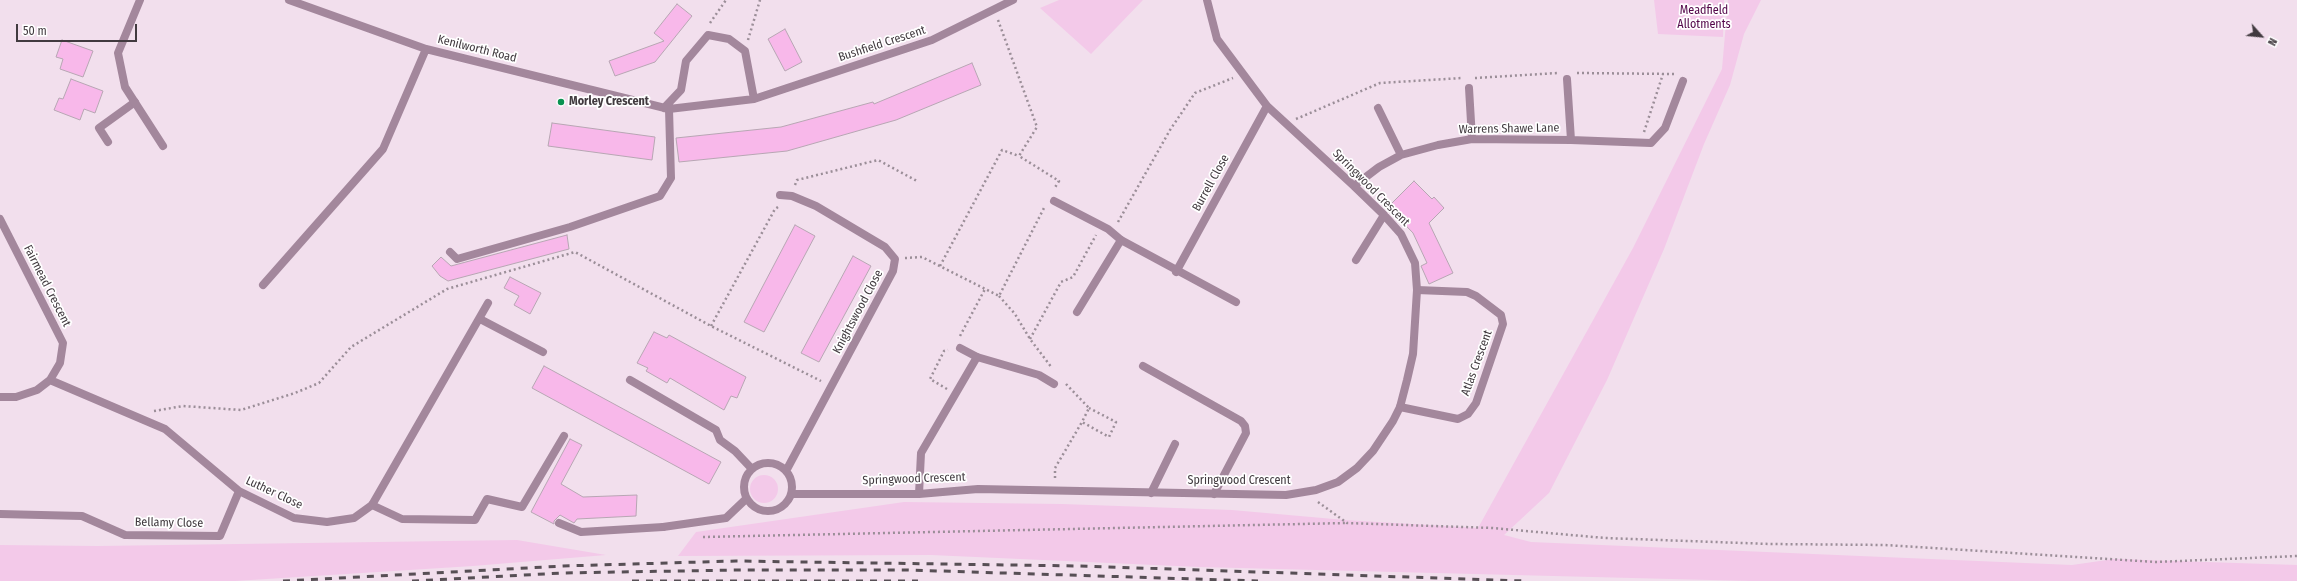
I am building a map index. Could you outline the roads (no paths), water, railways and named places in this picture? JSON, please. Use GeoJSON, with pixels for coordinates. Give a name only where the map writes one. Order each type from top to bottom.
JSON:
{"type":"FeatureCollection","features":[{"type":"Feature","properties":{"kind":"street"},"geometry":{"type":"LineString","coordinates":[[140,0],[118,52],[125,87],[163,146]]}},
{"type":"Feature","properties":{"kind":"street","name":"Kenilworth Road"},"geometry":{"type":"LineString","coordinates":[[289,0],[426,49],[666,108]]}},
{"type":"Feature","properties":{"kind":"street","name":"Bushfield Crescent"},"geometry":{"type":"LineString","coordinates":[[666,108],[754,99],[932,40],[1013,0]]}},
{"type":"Feature","properties":{"kind":"street","name":"Springwood Crescent"},"geometry":{"type":"LineString","coordinates":[[791,494],[919,494],[978,489],[1286,495],[1304,492],[1338,482],[1357,468],[1387,432],[1400,406],[1413,354],[1418,290],[1416,262],[1401,234],[1384,215],[1266,106],[1217,39],[1206,0]]}},
{"type":"Feature","properties":{"kind":"street"},"geometry":{"type":"LineString","coordinates":[[450,252],[457,258],[570,227],[660,196],[671,178],[666,108],[681,90],[686,61],[708,35],[729,39],[745,51],[754,99]]}},
{"type":"Feature","properties":{"kind":"street"},"geometry":{"type":"LineString","coordinates":[[263,286],[383,149],[426,49]]}},
{"type":"Feature","properties":{"kind":"street"},"geometry":{"type":"LineString","coordinates":[[1566,76],[1571,140]]}},
{"type":"Feature","properties":{"kind":"street","name":"Warrens Shawe Lane"},"geometry":{"type":"LineString","coordinates":[[1354,186],[1379,167],[1401,155],[1438,145],[1472,139],[1652,143],[1665,128],[1680,77]]}},
{"type":"Feature","properties":{"kind":"street"},"geometry":{"type":"LineString","coordinates":[[1469,88],[1472,139]]}},
{"type":"Feature","properties":{"kind":"street"},"geometry":{"type":"LineString","coordinates":[[108,142],[99,128],[135,102]]}},
{"type":"Feature","properties":{"kind":"street","name":"Burrell Close"},"geometry":{"type":"LineString","coordinates":[[1176,272],[1266,106]]}},
{"type":"Feature","properties":{"kind":"street"},"geometry":{"type":"LineString","coordinates":[[1378,108],[1401,155]]}},
{"type":"Feature","properties":{"kind":"street","name":"Knightswood Close"},"geometry":{"type":"LineString","coordinates":[[780,195],[792,196],[816,206],[885,247],[895,259],[893,271],[786,471]]}},
{"type":"Feature","properties":{"kind":"street"},"geometry":{"type":"LineString","coordinates":[[1053,197],[1112,232],[1121,240],[1176,272],[1236,302]]}},
{"type":"Feature","properties":{"kind":"street"},"geometry":{"type":"LineString","coordinates":[[1356,260],[1384,215]]}},
{"type":"Feature","properties":{"kind":"street","name":"Fairmead Crescent"},"geometry":{"type":"LineString","coordinates":[[0,219],[63,343],[60,362],[50,380],[37,390],[16,397],[0,397]]}},
{"type":"Feature","properties":{"kind":"street"},"geometry":{"type":"LineString","coordinates":[[1077,312],[1121,240]]}},
{"type":"Feature","properties":{"kind":"street","name":"Atlas Crescent"},"geometry":{"type":"LineString","coordinates":[[1400,406],[1458,419],[1468,414],[1476,403],[1503,324],[1501,315],[1476,296],[1467,292],[1418,290]]}},
{"type":"Feature","properties":{"kind":"street","name":"Luther Close"},"geometry":{"type":"LineString","coordinates":[[50,380],[165,429],[239,491],[294,518],[327,522],[354,518],[372,505],[488,303]]}},
{"type":"Feature","properties":{"kind":"street"},"geometry":{"type":"LineString","coordinates":[[480,319],[543,352]]}},
{"type":"Feature","properties":{"kind":"street"},"geometry":{"type":"LineString","coordinates":[[960,348],[977,357],[1039,375],[1054,384]]}},
{"type":"Feature","properties":{"kind":"street"},"geometry":{"type":"LineString","coordinates":[[919,494],[921,453],[977,357]]}},
{"type":"Feature","properties":{"kind":"street"},"geometry":{"type":"LineString","coordinates":[[1142,366],[1241,421],[1245,426],[1246,433],[1214,494]]}},
{"type":"Feature","properties":{"kind":"street"},"geometry":{"type":"LineString","coordinates":[[630,380],[716,430],[720,440],[752,469]]}},
{"type":"Feature","properties":{"kind":"street"},"geometry":{"type":"LineString","coordinates":[[372,505],[402,519],[476,520],[487,499],[522,507],[564,436]]}},
{"type":"Feature","properties":{"kind":"street"},"geometry":{"type":"LineString","coordinates":[[1151,493],[1175,444]]}},
{"type":"Feature","properties":{"kind":"street"},"geometry":{"type":"LineString","coordinates":[[766,463],[773,463],[786,471],[790,478],[791,494],[782,507],[766,512],[751,506],[746,499],[744,483],[752,469],[766,463]]}},
{"type":"Feature","properties":{"kind":"street","name":"Bellamy Close"},"geometry":{"type":"LineString","coordinates":[[0,514],[82,516],[125,535],[220,536],[239,491]]}},
{"type":"Feature","properties":{"kind":"street"},"geometry":{"type":"LineString","coordinates":[[559,523],[581,532],[663,527],[726,518],[746,499]]}},
{"type":"Feature","properties":{"kind":"railway"},"geometry":{"type":"LineString","coordinates":[[283,581],[563,566],[736,561],[1080,566],[1525,581]]}},
{"type":"Feature","properties":{"kind":"railway"},"geometry":{"type":"LineString","coordinates":[[412,581],[563,573],[736,570],[908,570],[1258,581]]}},
{"type":"Feature","properties":{"kind":"railway"},"geometry":{"type":"LineString","coordinates":[[632,581],[918,581]]}},
{"type":"Feature","properties":{"kind":"place","name":"Morley Crescent"},"geometry":{"type":"Point","coordinates":[561,102]}},
{"type":"Feature","properties":{"kind":"park label","name":"Meadfield Allotments"},"geometry":{"type":"Point","coordinates":[1704,18]}}]}
